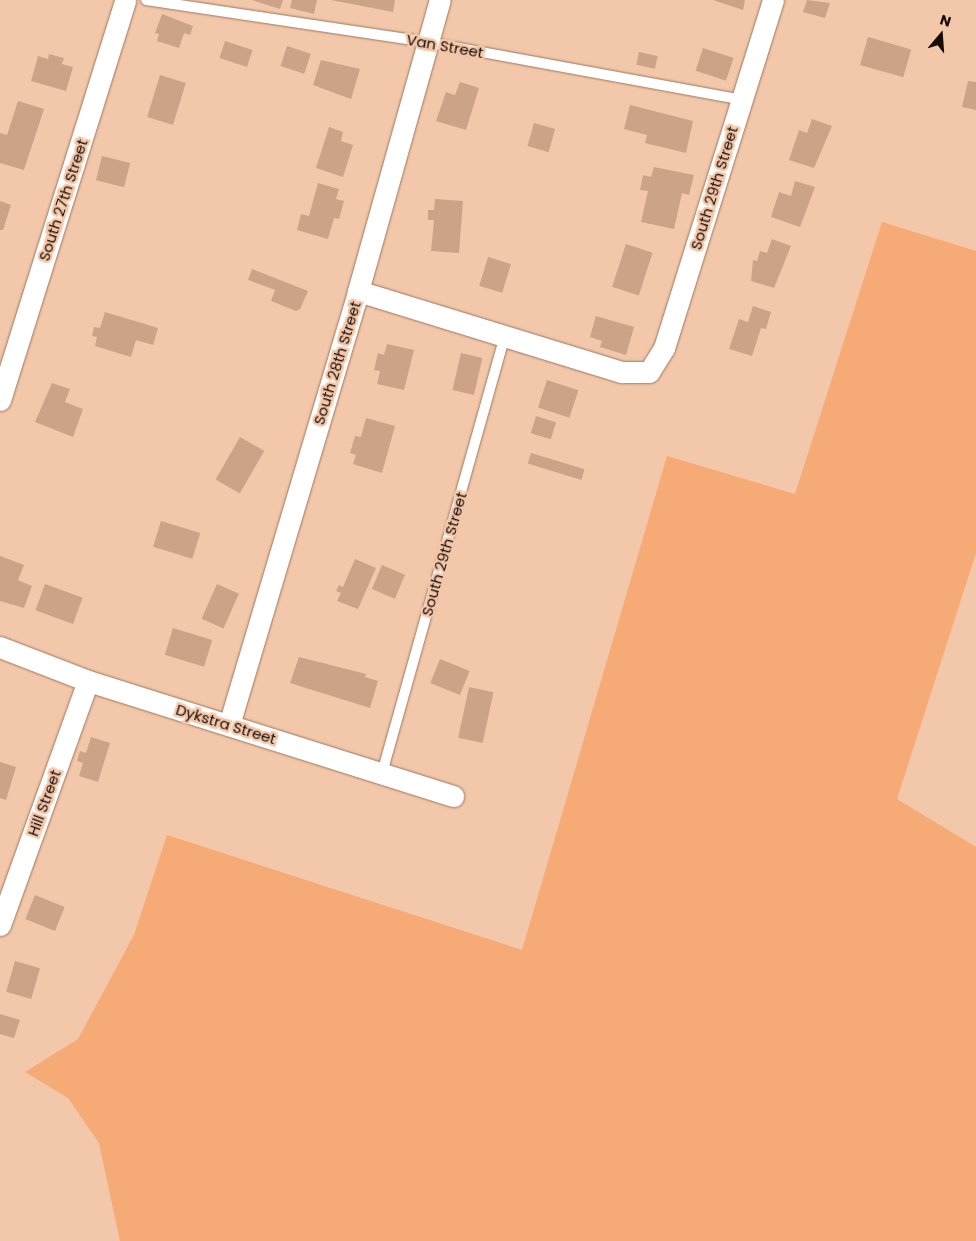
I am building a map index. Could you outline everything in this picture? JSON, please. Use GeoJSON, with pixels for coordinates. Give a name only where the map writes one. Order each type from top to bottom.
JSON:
{"type":"FeatureCollection","features":[{"type":"Feature","properties":{"kind":"street","name":"South 27th Street"},"geometry":{"type":"LineString","coordinates":[[0,400],[125,0]]}},
{"type":"Feature","properties":{"kind":"street","name":"South 28th Street"},"geometry":{"type":"LineString","coordinates":[[229,725],[358,291],[440,0]]}},
{"type":"Feature","properties":{"kind":"street","name":"South 29th Street"},"geometry":{"type":"LineString","coordinates":[[505,335],[622,372],[649,372],[664,348],[773,0]]}},
{"type":"Feature","properties":{"kind":"street"},"geometry":{"type":"LineString","coordinates":[[358,291],[505,335]]}},
{"type":"Feature","properties":{"kind":"street","name":"Dykstra Street"},"geometry":{"type":"LineString","coordinates":[[0,647],[88,681],[453,796]]}},
{"type":"Feature","properties":{"kind":"street","name":"Hill Street"},"geometry":{"type":"LineString","coordinates":[[0,925],[88,681]]}},
{"type":"Feature","properties":{"kind":"lane","name":"Van Street"},"geometry":{"type":"LineString","coordinates":[[146,0],[427,42],[742,100]]}},
{"type":"Feature","properties":{"kind":"lane","name":"South 29th Street"},"geometry":{"type":"LineString","coordinates":[[382,773],[505,335]]}},
{"type":"Feature","properties":{"kind":"shaded area"},"geometry":{"type":"Polygon","coordinates":[[[882,222],[976,251],[976,553],[897,799],[976,847],[976,1241],[120,1241],[99,1143],[68,1098],[25,1072],[78,1039],[134,935],[167,835],[522,950],[667,456],[795,494],[882,222]]]}},
{"type":"Feature","properties":{"kind":"building"},"geometry":{"type":"Polygon","coordinates":[[[252,0],[283,0],[280,9],[252,0]]]}},
{"type":"Feature","properties":{"kind":"building"},"geometry":{"type":"Polygon","coordinates":[[[292,0],[317,0],[314,14],[290,8],[292,0]]]}},
{"type":"Feature","properties":{"kind":"building"},"geometry":{"type":"Polygon","coordinates":[[[331,0],[395,0],[393,12],[331,0]]]}},
{"type":"Feature","properties":{"kind":"building"},"geometry":{"type":"Polygon","coordinates":[[[713,0],[745,0],[743,10],[713,0]]]}},
{"type":"Feature","properties":{"kind":"building"},"geometry":{"type":"Polygon","coordinates":[[[807,0],[830,3],[825,18],[803,12],[807,0]]]}},
{"type":"Feature","properties":{"kind":"building"},"geometry":{"type":"Polygon","coordinates":[[[162,14],[193,26],[190,35],[184,33],[179,48],[157,41],[159,34],[155,33],[162,14]]]}},
{"type":"Feature","properties":{"kind":"building"},"geometry":{"type":"Polygon","coordinates":[[[868,37],[911,49],[903,77],[860,65],[868,37]]]}},
{"type":"Feature","properties":{"kind":"building"},"geometry":{"type":"Polygon","coordinates":[[[225,41],[253,50],[247,67],[219,58],[225,41]]]}},
{"type":"Feature","properties":{"kind":"building"},"geometry":{"type":"Polygon","coordinates":[[[287,46],[311,54],[304,74],[281,66],[287,46]]]}},
{"type":"Feature","properties":{"kind":"building"},"geometry":{"type":"Polygon","coordinates":[[[703,48],[733,58],[726,81],[696,71],[703,48]]]}},
{"type":"Feature","properties":{"kind":"building"},"geometry":{"type":"Polygon","coordinates":[[[639,52],[658,56],[655,69],[636,65],[639,52]]]}},
{"type":"Feature","properties":{"kind":"building"},"geometry":{"type":"Polygon","coordinates":[[[49,54],[64,58],[62,64],[73,67],[66,91],[31,81],[38,56],[48,59],[49,54]]]}},
{"type":"Feature","properties":{"kind":"building"},"geometry":{"type":"Polygon","coordinates":[[[321,60],[360,69],[351,99],[313,85],[321,60]]]}},
{"type":"Feature","properties":{"kind":"building"},"geometry":{"type":"Polygon","coordinates":[[[160,75],[186,83],[173,125],[147,117],[160,75]]]}},
{"type":"Feature","properties":{"kind":"building"},"geometry":{"type":"Polygon","coordinates":[[[968,81],[976,82],[976,110],[962,107],[968,81]]]}},
{"type":"Feature","properties":{"kind":"building"},"geometry":{"type":"Polygon","coordinates":[[[460,82],[479,88],[466,130],[436,121],[446,92],[455,95],[460,82]]]}},
{"type":"Feature","properties":{"kind":"building"},"geometry":{"type":"Polygon","coordinates":[[[18,101],[44,109],[24,170],[0,163],[0,133],[7,135],[18,101]]]}},
{"type":"Feature","properties":{"kind":"building"},"geometry":{"type":"Polygon","coordinates":[[[630,105],[693,121],[686,153],[645,143],[647,135],[624,129],[630,105]]]}},
{"type":"Feature","properties":{"kind":"building"},"geometry":{"type":"Polygon","coordinates":[[[812,119],[832,126],[814,168],[789,160],[799,130],[807,133],[812,119]]]}},
{"type":"Feature","properties":{"kind":"building"},"geometry":{"type":"Polygon","coordinates":[[[534,123],[555,129],[549,152],[527,146],[534,123]]]}},
{"type":"Feature","properties":{"kind":"building"},"geometry":{"type":"Polygon","coordinates":[[[329,127],[343,132],[341,141],[353,145],[343,177],[316,168],[329,127]]]}},
{"type":"Feature","properties":{"kind":"building"},"geometry":{"type":"Polygon","coordinates":[[[102,156],[130,163],[124,187],[96,180],[102,156]]]}},
{"type":"Feature","properties":{"kind":"building"},"geometry":{"type":"Polygon","coordinates":[[[654,167],[694,175],[689,195],[682,193],[674,229],[641,222],[648,191],[640,190],[643,175],[651,177],[654,167]]]}},
{"type":"Feature","properties":{"kind":"building"},"geometry":{"type":"Polygon","coordinates":[[[795,181],[815,187],[800,227],[771,217],[779,192],[791,196],[795,181]]]}},
{"type":"Feature","properties":{"kind":"building"},"geometry":{"type":"Polygon","coordinates":[[[318,183],[339,189],[336,199],[344,201],[339,219],[334,218],[328,239],[297,230],[301,214],[309,216],[318,183]]]}},
{"type":"Feature","properties":{"kind":"building"},"geometry":{"type":"Polygon","coordinates":[[[435,199],[463,201],[459,253],[431,251],[434,220],[428,220],[428,210],[434,210],[435,199]]]}},
{"type":"Feature","properties":{"kind":"building"},"geometry":{"type":"Polygon","coordinates":[[[0,201],[11,205],[3,230],[0,230],[0,201]]]}},
{"type":"Feature","properties":{"kind":"building"},"geometry":{"type":"Polygon","coordinates":[[[772,239],[791,246],[774,288],[751,281],[753,260],[757,261],[760,251],[767,253],[772,239]]]}},
{"type":"Feature","properties":{"kind":"building"},"geometry":{"type":"Polygon","coordinates":[[[626,244],[653,253],[639,295],[612,287],[626,244]]]}},
{"type":"Feature","properties":{"kind":"building"},"geometry":{"type":"Polygon","coordinates":[[[488,257],[511,264],[502,293],[479,286],[488,257]]]}},
{"type":"Feature","properties":{"kind":"building"},"geometry":{"type":"Polygon","coordinates":[[[252,269],[308,291],[300,309],[296,311],[271,301],[275,290],[248,280],[252,269]]]}},
{"type":"Feature","properties":{"kind":"building"},"geometry":{"type":"Polygon","coordinates":[[[753,306],[771,312],[766,329],[761,328],[752,356],[729,349],[739,319],[748,322],[753,306]]]}},
{"type":"Feature","properties":{"kind":"building"},"geometry":{"type":"Polygon","coordinates":[[[105,312],[158,328],[153,345],[136,340],[131,357],[95,346],[97,337],[92,336],[94,327],[100,328],[105,312]]]}},
{"type":"Feature","properties":{"kind":"building"},"geometry":{"type":"Polygon","coordinates":[[[596,316],[634,327],[626,355],[600,347],[602,341],[590,337],[596,316]]]}},
{"type":"Feature","properties":{"kind":"building"},"geometry":{"type":"Polygon","coordinates":[[[387,344],[414,350],[404,390],[377,384],[380,371],[374,370],[378,353],[384,355],[387,344]]]}},
{"type":"Feature","properties":{"kind":"building"},"geometry":{"type":"Polygon","coordinates":[[[461,353],[482,358],[474,395],[452,390],[461,353]]]}},
{"type":"Feature","properties":{"kind":"building"},"geometry":{"type":"Polygon","coordinates":[[[547,380],[578,390],[569,418],[538,408],[547,380]]]}},
{"type":"Feature","properties":{"kind":"building"},"geometry":{"type":"Polygon","coordinates":[[[52,383],[70,389],[65,402],[83,409],[73,437],[35,422],[52,383]]]}},
{"type":"Feature","properties":{"kind":"building"},"geometry":{"type":"Polygon","coordinates":[[[536,416],[556,422],[551,439],[531,433],[536,416]]]}},
{"type":"Feature","properties":{"kind":"building"},"geometry":{"type":"Polygon","coordinates":[[[366,418],[395,426],[382,473],[353,464],[356,455],[350,453],[355,436],[361,437],[366,418]]]}},
{"type":"Feature","properties":{"kind":"building"},"geometry":{"type":"Polygon","coordinates":[[[240,437],[264,451],[240,493],[216,479],[240,437]]]}},
{"type":"Feature","properties":{"kind":"building"},"geometry":{"type":"Polygon","coordinates":[[[531,453],[585,469],[581,480],[528,464],[531,453]]]}},
{"type":"Feature","properties":{"kind":"building"},"geometry":{"type":"Polygon","coordinates":[[[161,521],[200,533],[192,559],[153,547],[161,521]]]}},
{"type":"Feature","properties":{"kind":"building"},"geometry":{"type":"Polygon","coordinates":[[[0,556],[24,565],[18,580],[32,586],[24,608],[0,601],[0,556]]]}},
{"type":"Feature","properties":{"kind":"building"},"geometry":{"type":"Polygon","coordinates":[[[355,559],[376,568],[358,609],[337,601],[341,593],[336,591],[339,585],[343,587],[355,559]]]}},
{"type":"Feature","properties":{"kind":"building"},"geometry":{"type":"Polygon","coordinates":[[[382,565],[405,575],[395,599],[372,589],[382,565]]]}},
{"type":"Feature","properties":{"kind":"building"},"geometry":{"type":"Polygon","coordinates":[[[45,584],[83,598],[73,624],[35,610],[45,584]]]}},
{"type":"Feature","properties":{"kind":"building"},"geometry":{"type":"Polygon","coordinates":[[[217,584],[239,594],[223,628],[202,619],[217,584]]]}},
{"type":"Feature","properties":{"kind":"building"},"geometry":{"type":"Polygon","coordinates":[[[173,628],[212,640],[204,667],[165,655],[173,628]]]}},
{"type":"Feature","properties":{"kind":"building"},"geometry":{"type":"Polygon","coordinates":[[[299,657],[366,674],[365,677],[378,681],[370,708],[290,683],[299,657]]]}},
{"type":"Feature","properties":{"kind":"building"},"geometry":{"type":"Polygon","coordinates":[[[440,659],[470,671],[460,695],[430,683],[440,659]]]}},
{"type":"Feature","properties":{"kind":"building"},"geometry":{"type":"Polygon","coordinates":[[[469,687],[493,692],[483,743],[458,738],[469,687]]]}},
{"type":"Feature","properties":{"kind":"building"},"geometry":{"type":"Polygon","coordinates":[[[91,737],[110,743],[98,782],[79,776],[83,763],[77,761],[80,751],[86,753],[91,737]]]}},
{"type":"Feature","properties":{"kind":"building"},"geometry":{"type":"Polygon","coordinates":[[[0,762],[16,767],[6,800],[0,798],[0,762]]]}},
{"type":"Feature","properties":{"kind":"building"},"geometry":{"type":"Polygon","coordinates":[[[35,895],[65,907],[55,931],[25,919],[35,895]]]}},
{"type":"Feature","properties":{"kind":"building"},"geometry":{"type":"Polygon","coordinates":[[[15,961],[40,968],[31,999],[6,992],[15,961]]]}},
{"type":"Feature","properties":{"kind":"building"},"geometry":{"type":"Polygon","coordinates":[[[0,1014],[20,1020],[14,1038],[0,1034],[0,1014]]]}}]}
